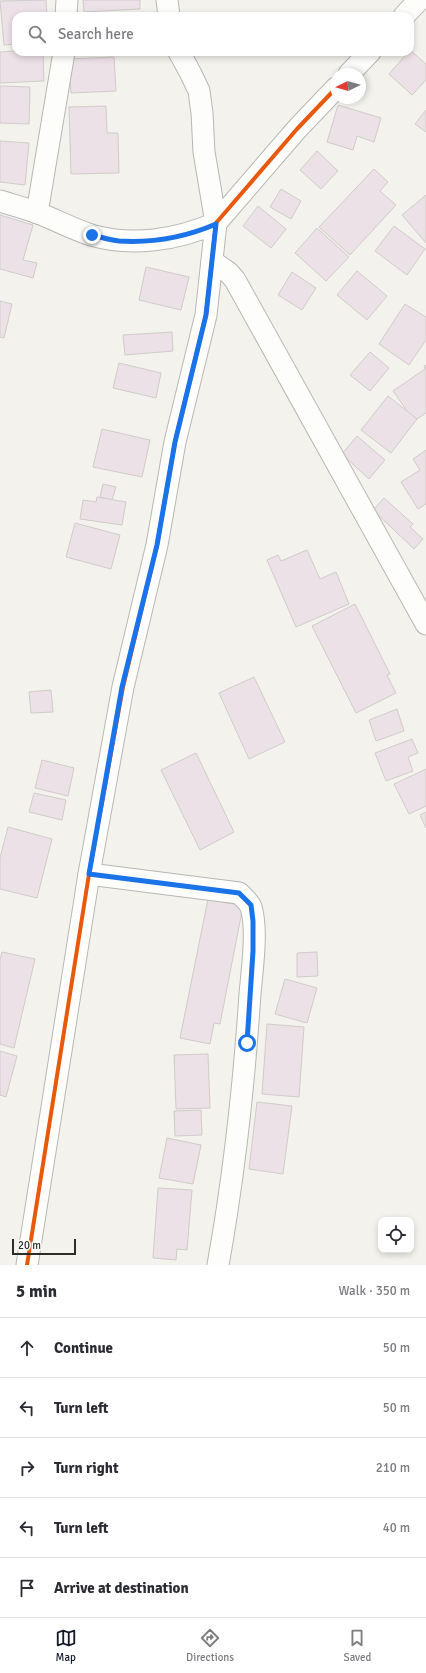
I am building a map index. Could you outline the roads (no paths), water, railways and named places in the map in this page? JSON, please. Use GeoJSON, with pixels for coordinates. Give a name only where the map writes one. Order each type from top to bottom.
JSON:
{"type":"FeatureCollection","features":[{"type":"Feature","properties":{"kind":"street"},"geometry":{"type":"LineString","coordinates":[[66,12],[67,0]]}},
{"type":"Feature","properties":{"kind":"street"},"geometry":{"type":"LineString","coordinates":[[166,0],[168,12]]}},
{"type":"Feature","properties":{"kind":"street"},"geometry":{"type":"LineString","coordinates":[[408,12],[419,0]]}},
{"type":"Feature","properties":{"kind":"street"},"geometry":{"type":"LineString","coordinates":[[37,213],[63,56]]}},
{"type":"Feature","properties":{"kind":"street"},"geometry":{"type":"LineString","coordinates":[[27,1265],[89,874],[122,687],[157,545],[175,442],[206,315],[216,224],[204,152],[202,113],[198,92],[191,74],[181,56]]}},
{"type":"Feature","properties":{"kind":"street"},"geometry":{"type":"LineString","coordinates":[[355,68],[366,56]]}},
{"type":"Feature","properties":{"kind":"street"},"geometry":{"type":"LineString","coordinates":[[0,201],[37,213],[92,235],[118,241],[151,241],[194,233],[216,224],[297,129],[330,94]]}},
{"type":"Feature","properties":{"kind":"street"},"geometry":{"type":"LineString","coordinates":[[212,261],[229,273],[235,280],[426,624]]}},
{"type":"Feature","properties":{"kind":"street"},"geometry":{"type":"LineString","coordinates":[[89,874],[239,893],[251,905],[253,921],[253,951],[247,1043],[228,1209],[218,1265]]}}]}
